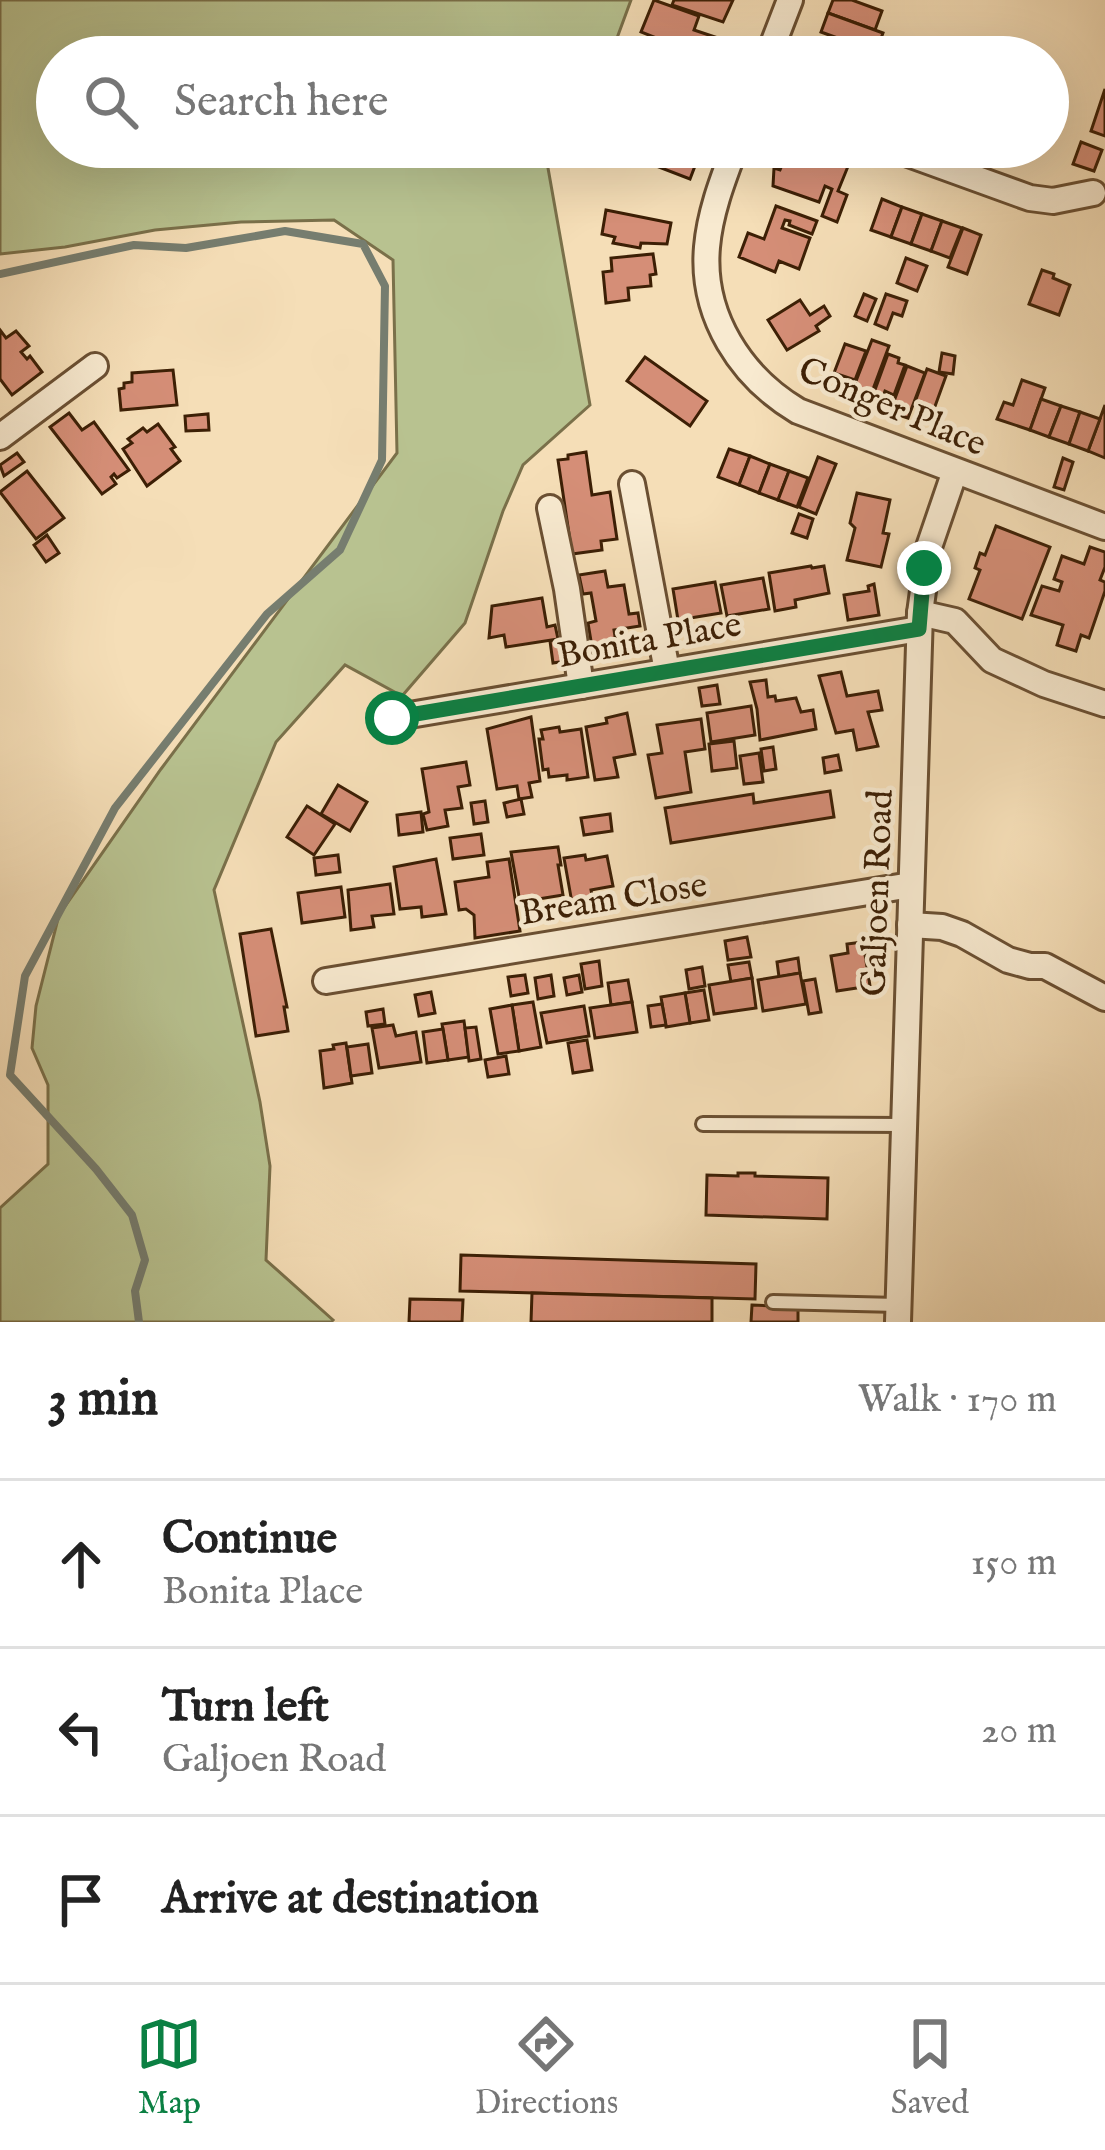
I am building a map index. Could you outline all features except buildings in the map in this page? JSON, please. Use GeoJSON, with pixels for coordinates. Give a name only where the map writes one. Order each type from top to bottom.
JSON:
{"type":"FeatureCollection","features":[{"type":"Feature","properties":{"kind":"street"},"geometry":{"type":"LineString","coordinates":[[776,36],[790,0]]}},
{"type":"Feature","properties":{"kind":"street","name":"Conger Place"},"geometry":{"type":"LineString","coordinates":[[728,168],[714,209],[706,266],[727,341],[768,391],[798,411],[1105,527]]}},
{"type":"Feature","properties":{"kind":"street"},"geometry":{"type":"LineString","coordinates":[[947,168],[1030,198],[1053,201],[1093,194]]}},
{"type":"Feature","properties":{"kind":"street"},"geometry":{"type":"LineString","coordinates":[[0,437],[95,366]]}},
{"type":"Feature","properties":{"kind":"street","name":"Galjoen Road"},"geometry":{"type":"LineString","coordinates":[[898,1314],[919,621],[929,547],[955,471]]}},
{"type":"Feature","properties":{"kind":"street"},"geometry":{"type":"LineString","coordinates":[[632,484],[667,671]]}},
{"type":"Feature","properties":{"kind":"street"},"geometry":{"type":"LineString","coordinates":[[550,508],[581,686]]}},
{"type":"Feature","properties":{"kind":"street"},"geometry":{"type":"LineString","coordinates":[[919,621],[950,619],[992,660],[1105,704]]}},
{"type":"Feature","properties":{"kind":"street","name":"Bonita Place"},"geometry":{"type":"LineString","coordinates":[[392,718],[919,621]]}},
{"type":"Feature","properties":{"kind":"street","name":"Bream Close"},"geometry":{"type":"LineString","coordinates":[[326,981],[911,885]]}},
{"type":"Feature","properties":{"kind":"street"},"geometry":{"type":"LineString","coordinates":[[910,925],[962,934],[1008,960],[1045,966],[1105,998]]}},
{"type":"Feature","properties":{"kind":"lane"},"geometry":{"type":"LineString","coordinates":[[703,1124],[903,1125]]}},
{"type":"Feature","properties":{"kind":"lane"},"geometry":{"type":"LineString","coordinates":[[773,1301],[898,1314]]}},
{"type":"Feature","properties":{"kind":"green space"},"geometry":{"type":"Polygon","coordinates":[[[0,0],[631,0],[618,36],[36,36],[36,168],[548,168],[590,405],[523,465],[465,623],[402,696],[345,665],[276,742],[214,890],[270,1166],[266,1260],[331,1322],[0,1322],[0,1208],[48,1164],[48,1085],[32,1048],[36,1006],[59,915],[161,769],[397,453],[393,260],[334,220],[155,230],[0,254],[0,0]]]}},
{"type":"Feature","properties":{"kind":"waterway"},"geometry":{"type":"LineString","coordinates":[[0,274],[134,245],[186,248],[285,231],[363,244],[385,286],[382,460],[340,550],[267,614],[115,808],[25,976],[10,1075],[132,1215],[145,1260],[135,1291],[139,1322]]}},
{"type":"Feature","properties":{"kind":"route"},"geometry":{"type":"LineString","coordinates":[[392,718],[919,629],[924,568]]}}]}
